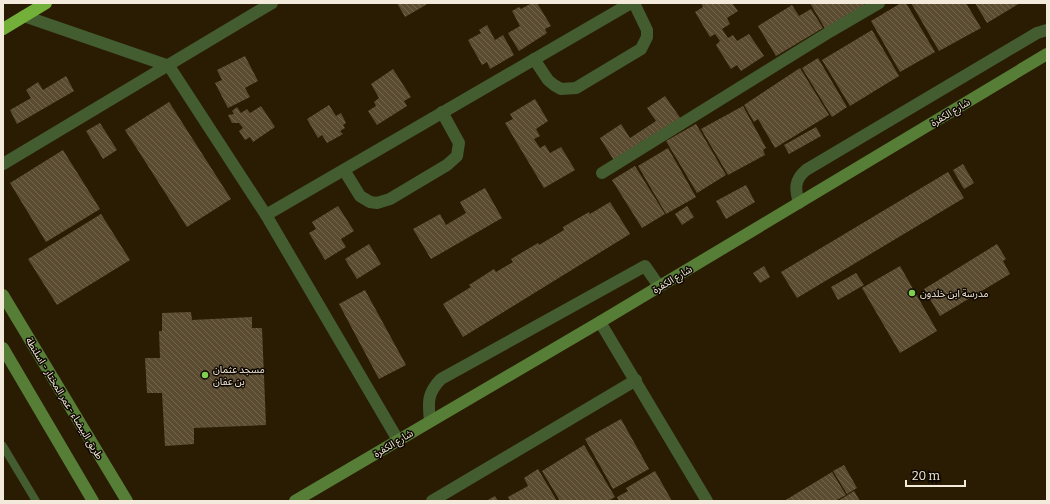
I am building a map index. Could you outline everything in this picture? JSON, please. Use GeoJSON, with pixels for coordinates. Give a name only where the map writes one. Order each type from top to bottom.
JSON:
{"type":"FeatureCollection","features":[{"type":"Feature","properties":{"kind":"highway"},"geometry":{"type":"LineString","coordinates":[[3,29],[46,3]]}},
{"type":"Feature","properties":{"kind":"street"},"geometry":{"type":"LineString","coordinates":[[3,164],[272,3]]}},
{"type":"Feature","properties":{"kind":"street"},"geometry":{"type":"LineString","coordinates":[[266,215],[442,112],[534,59],[633,3],[647,30],[647,37],[641,49],[576,88],[561,89],[554,85],[548,80],[534,59]]}},
{"type":"Feature","properties":{"kind":"street"},"geometry":{"type":"LineString","coordinates":[[602,173],[830,31],[880,3]]}},
{"type":"Feature","properties":{"kind":"street"},"geometry":{"type":"LineString","coordinates":[[24,16],[169,66],[266,215],[398,440]]}},
{"type":"Feature","properties":{"kind":"street"},"geometry":{"type":"LineString","coordinates":[[799,202],[796,186],[801,174],[806,170],[1037,33],[1047,30]]}},
{"type":"Feature","properties":{"kind":"street","name":"شارع الكفرة"},"geometry":{"type":"LineString","coordinates":[[295,501],[600,322],[1047,54]]}},
{"type":"Feature","properties":{"kind":"street"},"geometry":{"type":"LineString","coordinates":[[344,170],[360,196],[370,202],[377,203],[390,199],[441,169],[452,161],[459,150],[457,136],[442,112]]}},
{"type":"Feature","properties":{"kind":"street"},"geometry":{"type":"LineString","coordinates":[[430,421],[428,410],[430,394],[434,386],[441,379],[645,266],[659,286]]}},
{"type":"Feature","properties":{"kind":"street","name":"طريق البيضاء -عمر المختار - اسلنطة"},"geometry":{"type":"LineString","coordinates":[[3,296],[127,501]]}},
{"type":"Feature","properties":{"kind":"street"},"geometry":{"type":"LineString","coordinates":[[600,322],[707,501]]}},
{"type":"Feature","properties":{"kind":"street"},"geometry":{"type":"LineString","coordinates":[[3,348],[93,501]]}},
{"type":"Feature","properties":{"kind":"street"},"geometry":{"type":"LineString","coordinates":[[432,501],[636,380]]}},
{"type":"Feature","properties":{"kind":"lane"},"geometry":{"type":"LineString","coordinates":[[3,446],[36,501]]}},
{"type":"Feature","properties":{"kind":"building"},"geometry":{"type":"Polygon","coordinates":[[[397,3],[429,3],[405,17],[397,3]]]}},
{"type":"Feature","properties":{"kind":"building"},"geometry":{"type":"Polygon","coordinates":[[[532,3],[537,3],[551,26],[545,29],[547,33],[519,51],[508,33],[520,26],[512,11],[519,7],[521,9],[532,3]]]}},
{"type":"Feature","properties":{"kind":"building"},"geometry":{"type":"Polygon","coordinates":[[[701,3],[732,3],[738,11],[727,18],[730,24],[722,29],[728,38],[733,35],[737,41],[749,34],[764,56],[741,71],[737,65],[731,69],[716,45],[720,41],[715,34],[710,37],[695,12],[703,7],[701,3]]]}},
{"type":"Feature","properties":{"kind":"building"},"geometry":{"type":"Polygon","coordinates":[[[810,3],[863,3],[867,10],[827,32],[810,3]]]}},
{"type":"Feature","properties":{"kind":"building"},"geometry":{"type":"Polygon","coordinates":[[[901,3],[906,3],[935,52],[900,72],[871,21],[901,3]]]}},
{"type":"Feature","properties":{"kind":"building"},"geometry":{"type":"Polygon","coordinates":[[[911,3],[966,3],[981,28],[939,51],[911,3]]]}},
{"type":"Feature","properties":{"kind":"building"},"geometry":{"type":"Polygon","coordinates":[[[975,3],[1020,3],[987,23],[975,3]]]}},
{"type":"Feature","properties":{"kind":"building"},"geometry":{"type":"Polygon","coordinates":[[[792,5],[799,16],[811,9],[823,28],[776,56],[758,26],[792,5]]]}},
{"type":"Feature","properties":{"kind":"building"},"geometry":{"type":"Polygon","coordinates":[[[487,25],[495,40],[503,35],[514,55],[490,69],[487,62],[482,65],[468,40],[481,33],[479,30],[487,25]]]}},
{"type":"Feature","properties":{"kind":"building"},"geometry":{"type":"Polygon","coordinates":[[[872,30],[899,76],[850,106],[822,60],[872,30]]]}},
{"type":"Feature","properties":{"kind":"building"},"geometry":{"type":"Polygon","coordinates":[[[245,56],[258,81],[245,88],[250,97],[228,108],[215,83],[222,80],[217,70],[245,56]]]}},
{"type":"Feature","properties":{"kind":"building"},"geometry":{"type":"Polygon","coordinates":[[[818,58],[847,107],[832,117],[802,68],[818,58]]]}},
{"type":"Feature","properties":{"kind":"building"},"geometry":{"type":"Polygon","coordinates":[[[800,68],[829,115],[775,148],[758,119],[754,122],[744,105],[800,68]]]}},
{"type":"Feature","properties":{"kind":"building"},"geometry":{"type":"Polygon","coordinates":[[[393,69],[411,97],[404,101],[407,106],[377,125],[368,111],[376,106],[374,102],[379,98],[371,84],[393,69]]]}},
{"type":"Feature","properties":{"kind":"building"},"geometry":{"type":"Polygon","coordinates":[[[66,76],[74,91],[17,124],[10,110],[31,98],[26,90],[38,82],[43,90],[66,76]]]}},
{"type":"Feature","properties":{"kind":"building"},"geometry":{"type":"Polygon","coordinates":[[[665,96],[681,119],[615,162],[600,138],[621,124],[630,138],[656,121],[647,108],[665,96]]]}},
{"type":"Feature","properties":{"kind":"building"},"geometry":{"type":"Polygon","coordinates":[[[535,99],[548,121],[536,129],[540,136],[534,139],[540,148],[545,145],[550,153],[561,147],[575,170],[544,188],[505,123],[513,119],[510,114],[535,99]]]}},
{"type":"Feature","properties":{"kind":"building"},"geometry":{"type":"Polygon","coordinates":[[[169,102],[231,199],[187,227],[125,130],[169,102]]]}},
{"type":"Feature","properties":{"kind":"building"},"geometry":{"type":"Polygon","coordinates":[[[329,105],[336,116],[341,113],[346,123],[343,125],[345,128],[340,131],[343,134],[327,143],[322,135],[318,138],[307,119],[329,105]]]}},
{"type":"Feature","properties":{"kind":"building"},"geometry":{"type":"Polygon","coordinates":[[[261,106],[275,127],[253,142],[250,137],[245,140],[239,131],[243,128],[239,123],[232,123],[228,115],[234,114],[232,111],[237,107],[241,113],[247,109],[250,113],[261,106]]]}},
{"type":"Feature","properties":{"kind":"building"},"geometry":{"type":"Polygon","coordinates":[[[743,106],[766,148],[763,150],[765,155],[728,175],[701,129],[743,106]]]}},
{"type":"Feature","properties":{"kind":"building"},"geometry":{"type":"Polygon","coordinates":[[[100,123],[117,150],[103,159],[86,131],[100,123]]]}},
{"type":"Feature","properties":{"kind":"building"},"geometry":{"type":"Polygon","coordinates":[[[696,124],[726,175],[697,193],[666,141],[696,124]]]}},
{"type":"Feature","properties":{"kind":"building"},"geometry":{"type":"Polygon","coordinates":[[[816,127],[821,136],[789,154],[784,145],[816,127]]]}},
{"type":"Feature","properties":{"kind":"building"},"geometry":{"type":"Polygon","coordinates":[[[668,148],[696,197],[666,214],[638,166],[668,148]]]}},
{"type":"Feature","properties":{"kind":"building"},"geometry":{"type":"Polygon","coordinates":[[[63,150],[100,209],[46,242],[10,183],[63,150]]]}},
{"type":"Feature","properties":{"kind":"building"},"geometry":{"type":"Polygon","coordinates":[[[963,164],[974,183],[964,189],[953,170],[963,164]]]}},
{"type":"Feature","properties":{"kind":"building"},"geometry":{"type":"Polygon","coordinates":[[[635,166],[665,214],[642,228],[612,180],[635,166]]]}},
{"type":"Feature","properties":{"kind":"building"},"geometry":{"type":"Polygon","coordinates":[[[948,172],[964,198],[797,298],[781,272],[948,172]]]}},
{"type":"Feature","properties":{"kind":"building"},"geometry":{"type":"Polygon","coordinates":[[[746,185],[755,202],[726,219],[716,201],[746,185]]]}},
{"type":"Feature","properties":{"kind":"building"},"geometry":{"type":"Polygon","coordinates":[[[485,188],[502,218],[431,259],[413,229],[440,214],[446,225],[466,213],[460,202],[485,188]]]}},
{"type":"Feature","properties":{"kind":"building"},"geometry":{"type":"Polygon","coordinates":[[[610,202],[630,234],[463,337],[443,304],[471,287],[469,285],[494,269],[496,272],[513,262],[511,259],[564,230],[563,227],[589,212],[590,214],[610,202]]]}},
{"type":"Feature","properties":{"kind":"building"},"geometry":{"type":"Polygon","coordinates":[[[338,206],[354,231],[341,239],[346,247],[325,260],[309,233],[316,229],[312,222],[338,206]]]}},
{"type":"Feature","properties":{"kind":"building"},"geometry":{"type":"Polygon","coordinates":[[[687,206],[694,217],[682,225],[675,214],[687,206]]]}},
{"type":"Feature","properties":{"kind":"building"},"geometry":{"type":"Polygon","coordinates":[[[101,214],[130,260],[57,305],[28,259],[101,214]]]}},
{"type":"Feature","properties":{"kind":"building"},"geometry":{"type":"Polygon","coordinates":[[[369,244],[381,264],[357,279],[345,259],[369,244]]]}},
{"type":"Feature","properties":{"kind":"building"},"geometry":{"type":"Polygon","coordinates":[[[997,244],[1006,259],[1003,261],[1010,274],[940,316],[924,289],[997,244]]]}},
{"type":"Feature","properties":{"kind":"building"},"geometry":{"type":"Polygon","coordinates":[[[764,266],[770,277],[760,283],[753,273],[764,266]]]}},
{"type":"Feature","properties":{"kind":"building"},"geometry":{"type":"Polygon","coordinates":[[[900,266],[937,331],[900,353],[862,288],[900,266]]]}},
{"type":"Feature","properties":{"kind":"building"},"geometry":{"type":"Polygon","coordinates":[[[856,273],[864,285],[838,300],[831,287],[856,273]]]}},
{"type":"Feature","properties":{"kind":"building"},"geometry":{"type":"Polygon","coordinates":[[[365,290],[406,365],[379,379],[339,304],[365,290]]]}},
{"type":"Feature","properties":{"kind":"building","name":"مسجد عثمان بن عفان"},"geometry":{"type":"Polygon","coordinates":[[[191,312],[192,320],[252,317],[252,328],[262,328],[266,425],[194,428],[194,444],[165,446],[162,393],[147,393],[145,358],[160,358],[159,331],[162,331],[162,313],[191,312]]]}},
{"type":"Feature","properties":{"kind":"building"},"geometry":{"type":"Polygon","coordinates":[[[621,419],[649,469],[613,489],[585,439],[621,419]]]}},
{"type":"Feature","properties":{"kind":"building"},"geometry":{"type":"Polygon","coordinates":[[[584,445],[615,497],[608,501],[560,501],[542,471],[584,445]]]}},
{"type":"Feature","properties":{"kind":"building"},"geometry":{"type":"Polygon","coordinates":[[[844,465],[857,488],[847,494],[833,471],[844,465]]]}},
{"type":"Feature","properties":{"kind":"building"},"geometry":{"type":"Polygon","coordinates":[[[538,469],[557,501],[510,501],[508,497],[528,486],[524,478],[538,469]]]}},
{"type":"Feature","properties":{"kind":"building"},"geometry":{"type":"Polygon","coordinates":[[[655,471],[672,501],[619,501],[617,497],[628,491],[626,488],[655,471]]]}},
{"type":"Feature","properties":{"kind":"building"},"geometry":{"type":"Polygon","coordinates":[[[832,472],[846,495],[835,501],[784,501],[832,472]]]}},
{"type":"Feature","properties":{"kind":"building"},"geometry":{"type":"Polygon","coordinates":[[[854,491],[860,501],[838,501],[854,491]]]}},
{"type":"Feature","properties":{"kind":"building"},"geometry":{"type":"Polygon","coordinates":[[[495,496],[498,501],[486,501],[495,496]]]}},
{"type":"Feature","properties":{"kind":"place","name":"مدرسة ابن خلدون"},"geometry":{"type":"Point","coordinates":[912,293]}},
{"type":"Feature","properties":{"kind":"place","name":"مسجد عثمان بن عفان"},"geometry":{"type":"Point","coordinates":[205,375]}}]}
